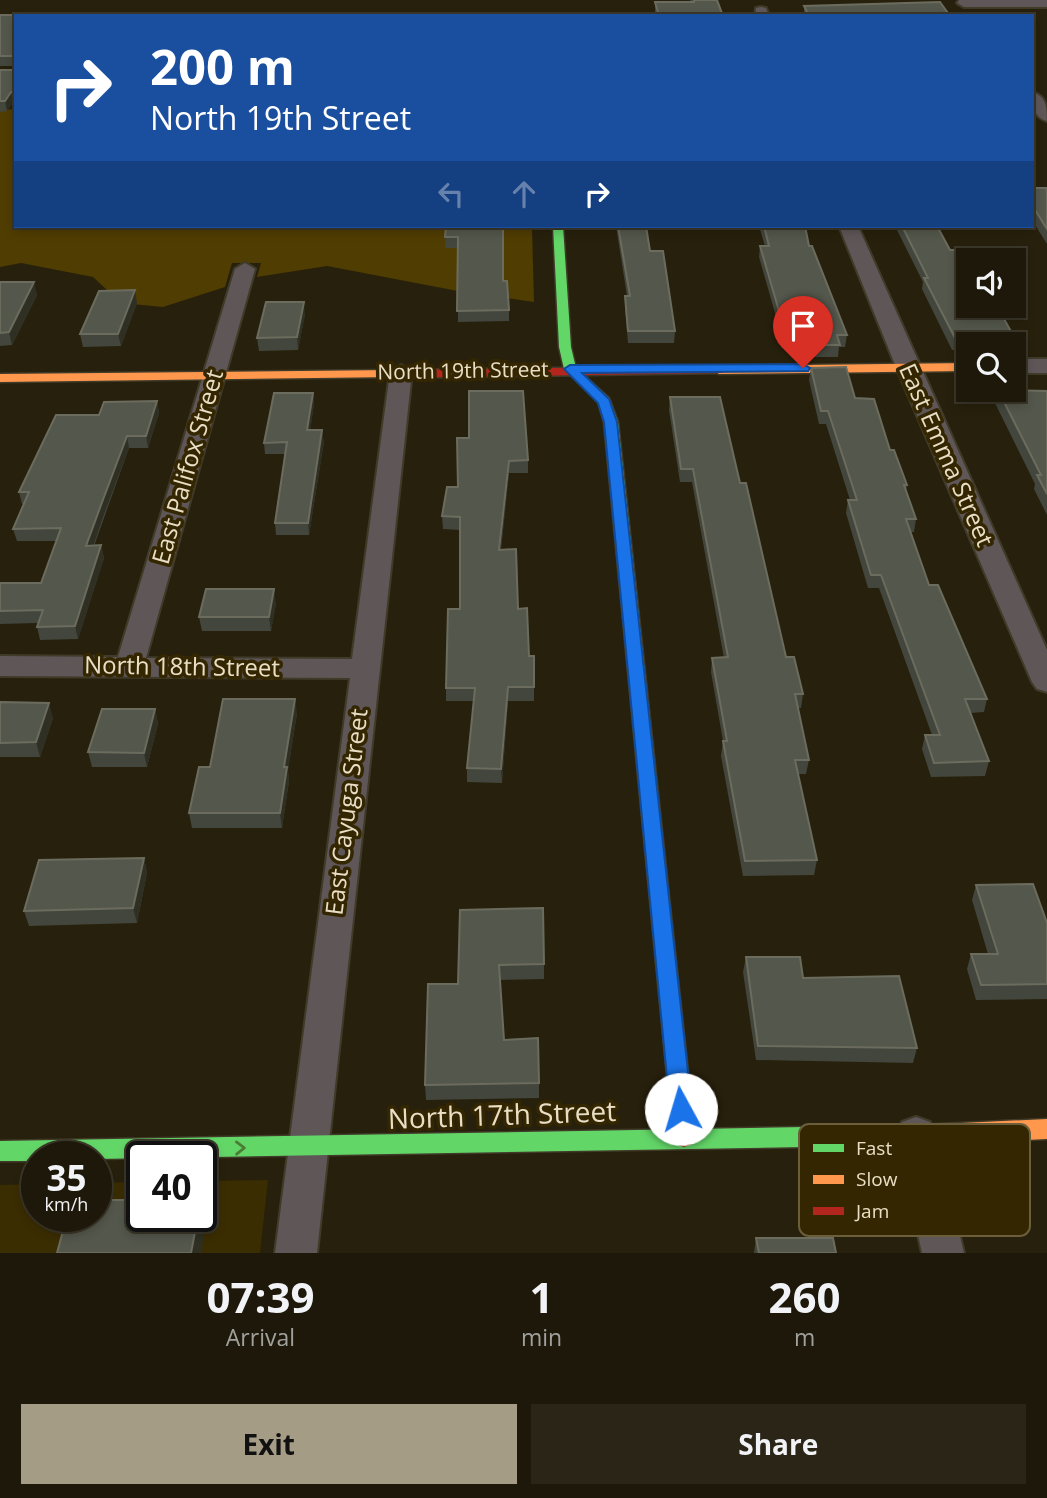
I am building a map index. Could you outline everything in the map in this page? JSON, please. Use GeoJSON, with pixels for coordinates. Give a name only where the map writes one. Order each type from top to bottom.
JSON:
{"type":"FeatureCollection","features":[{"type":"Feature","properties":{"kind":"street"},"geometry":{"type":"LineString","coordinates":[[963,2],[1047,3]]}},
{"type":"Feature","properties":{"kind":"street"},"geometry":{"type":"LineString","coordinates":[[1034,100],[1047,116]]}},
{"type":"Feature","properties":{"kind":"street"},"geometry":{"type":"LineString","coordinates":[[558,228],[565,347],[570,369],[604,401],[611,422],[684,1136]]}},
{"type":"Feature","properties":{"kind":"street","name":"East Emma Street"},"geometry":{"type":"LineString","coordinates":[[849,228],[907,367],[1047,682]]}},
{"type":"Feature","properties":{"kind":"street","name":"East Palifox Street"},"geometry":{"type":"LineString","coordinates":[[130,665],[245,269]]}},
{"type":"Feature","properties":{"kind":"street"},"geometry":{"type":"LineString","coordinates":[[1026,366],[1047,366]]}},
{"type":"Feature","properties":{"kind":"street","name":"North 19th Street"},"geometry":{"type":"LineString","coordinates":[[0,378],[570,369],[956,367]]}},
{"type":"Feature","properties":{"kind":"street","name":"East Cayuga Street"},"geometry":{"type":"LineString","coordinates":[[296,1253],[401,372]]}},
{"type":"Feature","properties":{"kind":"street","name":"North 18th Street"},"geometry":{"type":"LineString","coordinates":[[0,666],[364,669]]}},
{"type":"Feature","properties":{"kind":"street","name":"North 17th Street"},"geometry":{"type":"LineString","coordinates":[[0,1151],[799,1136]]}},
{"type":"Feature","properties":{"kind":"shaded area"},"geometry":{"type":"Polygon","coordinates":[[[14,109],[14,228],[532,228],[534,302],[463,292],[327,266],[257,277],[261,263],[232,263],[225,287],[163,307],[121,303],[93,277],[21,263],[0,267],[0,110],[14,109]]]}},
{"type":"Feature","properties":{"kind":"shaded area"},"geometry":{"type":"Polygon","coordinates":[[[268,1180],[260,1253],[0,1253],[0,1185],[21,1184],[21,1232],[112,1232],[112,1183],[126,1182],[126,1232],[217,1232],[217,1181],[268,1180]]]}},
{"type":"Feature","properties":{"kind":"building"},"geometry":{"type":"Polygon","coordinates":[[[717,0],[722,14],[658,14],[655,2],[717,0]]]}},
{"type":"Feature","properties":{"kind":"building"},"geometry":{"type":"Polygon","coordinates":[[[940,2],[949,14],[808,14],[804,6],[940,2]]]}},
{"type":"Feature","properties":{"kind":"building"},"geometry":{"type":"Polygon","coordinates":[[[0,15],[14,15],[14,56],[0,56],[0,15]]]}},
{"type":"Feature","properties":{"kind":"building"},"geometry":{"type":"Polygon","coordinates":[[[0,70],[14,70],[14,92],[11,92],[5,101],[0,101],[0,70]]]}},
{"type":"Feature","properties":{"kind":"building"},"geometry":{"type":"Polygon","coordinates":[[[1034,188],[1047,188],[1047,229],[1034,208],[1034,188]]]}},
{"type":"Feature","properties":{"kind":"building"},"geometry":{"type":"Polygon","coordinates":[[[446,228],[503,228],[503,281],[507,281],[509,310],[457,311],[458,237],[445,237],[446,228]]]}},
{"type":"Feature","properties":{"kind":"building"},"geometry":{"type":"Polygon","coordinates":[[[618,228],[646,228],[650,251],[663,251],[675,331],[628,331],[625,296],[630,296],[618,228]]]}},
{"type":"Feature","properties":{"kind":"building"},"geometry":{"type":"Polygon","coordinates":[[[764,228],[805,228],[809,246],[812,246],[847,335],[837,335],[840,345],[805,345],[802,335],[786,335],[760,246],[769,246],[764,228]]]}},
{"type":"Feature","properties":{"kind":"building"},"geometry":{"type":"Polygon","coordinates":[[[903,228],[938,228],[950,250],[956,250],[956,318],[1004,318],[1011,332],[956,332],[955,338],[924,278],[928,278],[903,228]]]}},
{"type":"Feature","properties":{"kind":"building"},"geometry":{"type":"Polygon","coordinates":[[[0,282],[34,282],[9,332],[0,333],[0,282]]]}},
{"type":"Feature","properties":{"kind":"building"},"geometry":{"type":"Polygon","coordinates":[[[135,290],[118,334],[80,334],[99,291],[135,290]]]}},
{"type":"Feature","properties":{"kind":"building"},"geometry":{"type":"Polygon","coordinates":[[[266,302],[304,302],[297,337],[257,338],[266,302]]]}},
{"type":"Feature","properties":{"kind":"building"},"geometry":{"type":"Polygon","coordinates":[[[846,367],[855,398],[874,399],[890,450],[894,450],[907,485],[904,485],[916,519],[906,519],[929,585],[938,585],[987,699],[965,699],[989,761],[934,763],[925,735],[940,735],[881,575],[871,575],[848,500],[857,500],[828,411],[821,411],[811,368],[846,367]]]}},
{"type":"Feature","properties":{"kind":"building"},"geometry":{"type":"Polygon","coordinates":[[[469,391],[523,391],[528,460],[509,461],[499,550],[516,549],[518,609],[527,608],[529,656],[534,656],[534,687],[508,687],[501,769],[467,768],[475,688],[446,688],[448,609],[460,609],[460,517],[442,516],[447,487],[458,487],[457,438],[469,438],[469,391]]]}},
{"type":"Feature","properties":{"kind":"building"},"geometry":{"type":"Polygon","coordinates":[[[1026,391],[1047,391],[1047,494],[1037,475],[1041,475],[1004,402],[1026,402],[1026,391]]]}},
{"type":"Feature","properties":{"kind":"building"},"geometry":{"type":"Polygon","coordinates":[[[274,393],[313,393],[307,430],[322,430],[308,523],[275,523],[287,442],[264,443],[274,393]]]}},
{"type":"Feature","properties":{"kind":"building"},"geometry":{"type":"Polygon","coordinates":[[[670,397],[720,397],[740,483],[746,483],[786,657],[794,657],[803,694],[795,694],[809,760],[795,760],[817,860],[745,861],[723,741],[727,741],[712,658],[728,657],[693,469],[681,469],[670,397]]]}},
{"type":"Feature","properties":{"kind":"building"},"geometry":{"type":"Polygon","coordinates":[[[157,401],[146,436],[127,436],[86,546],[101,545],[75,626],[37,627],[43,610],[0,611],[0,583],[41,583],[61,528],[13,529],[29,492],[19,492],[56,415],[99,415],[104,402],[157,401]]]}},
{"type":"Feature","properties":{"kind":"building"},"geometry":{"type":"Polygon","coordinates":[[[206,589],[274,589],[269,617],[199,617],[206,589]]]}},
{"type":"Feature","properties":{"kind":"building"},"geometry":{"type":"Polygon","coordinates":[[[223,699],[295,699],[280,813],[189,813],[199,767],[210,767],[223,699]]]}},
{"type":"Feature","properties":{"kind":"building"},"geometry":{"type":"Polygon","coordinates":[[[0,702],[49,703],[36,742],[0,743],[0,702]]]}},
{"type":"Feature","properties":{"kind":"building"},"geometry":{"type":"Polygon","coordinates":[[[102,709],[155,709],[144,753],[88,752],[102,709]]]}},
{"type":"Feature","properties":{"kind":"building"},"geometry":{"type":"Polygon","coordinates":[[[144,858],[133,908],[24,911],[39,860],[144,858]]]}},
{"type":"Feature","properties":{"kind":"building"},"geometry":{"type":"Polygon","coordinates":[[[1033,884],[1047,923],[1047,984],[981,985],[971,954],[998,954],[976,885],[1033,884]]]}},
{"type":"Feature","properties":{"kind":"building"},"geometry":{"type":"Polygon","coordinates":[[[543,908],[544,964],[499,965],[504,1040],[538,1038],[539,1083],[425,1085],[428,984],[458,984],[460,910],[543,908]]]}},
{"type":"Feature","properties":{"kind":"building"},"geometry":{"type":"Polygon","coordinates":[[[746,957],[800,957],[803,978],[899,976],[917,1048],[758,1046],[746,957]]]}},
{"type":"Feature","properties":{"kind":"building"},"geometry":{"type":"Polygon","coordinates":[[[112,1200],[126,1200],[126,1232],[195,1232],[191,1253],[57,1253],[63,1232],[112,1232],[112,1200]]]}},
{"type":"Feature","properties":{"kind":"building"},"geometry":{"type":"Polygon","coordinates":[[[756,1238],[833,1238],[836,1253],[759,1253],[756,1238]]]}},
{"type":"Feature","properties":{"kind":"traffic: fast"},"geometry":{"type":"LineString","coordinates":[[558,228],[565,347],[570,369],[604,401],[611,422],[666,962]]}},
{"type":"Feature","properties":{"kind":"traffic: fast"},"geometry":{"type":"LineString","coordinates":[[0,1151],[799,1137]]}},
{"type":"Feature","properties":{"kind":"traffic: slow"},"geometry":{"type":"LineString","coordinates":[[719,370],[956,367]]}},
{"type":"Feature","properties":{"kind":"traffic: slow"},"geometry":{"type":"LineString","coordinates":[[0,378],[391,374]]}},
{"type":"Feature","properties":{"kind":"traffic: slow"},"geometry":{"type":"LineString","coordinates":[[1030,1130],[1047,1129]]}},
{"type":"Feature","properties":{"kind":"traffic: jam"},"geometry":{"type":"LineString","coordinates":[[391,374],[719,370]]}},
{"type":"Feature","properties":{"kind":"traffic: jam"},"geometry":{"type":"LineString","coordinates":[[666,962],[684,1137]]}},
{"type":"Feature","properties":{"kind":"route"},"geometry":{"type":"LineString","coordinates":[[681,1109],[611,422],[604,401],[570,369],[803,368]]}}]}
